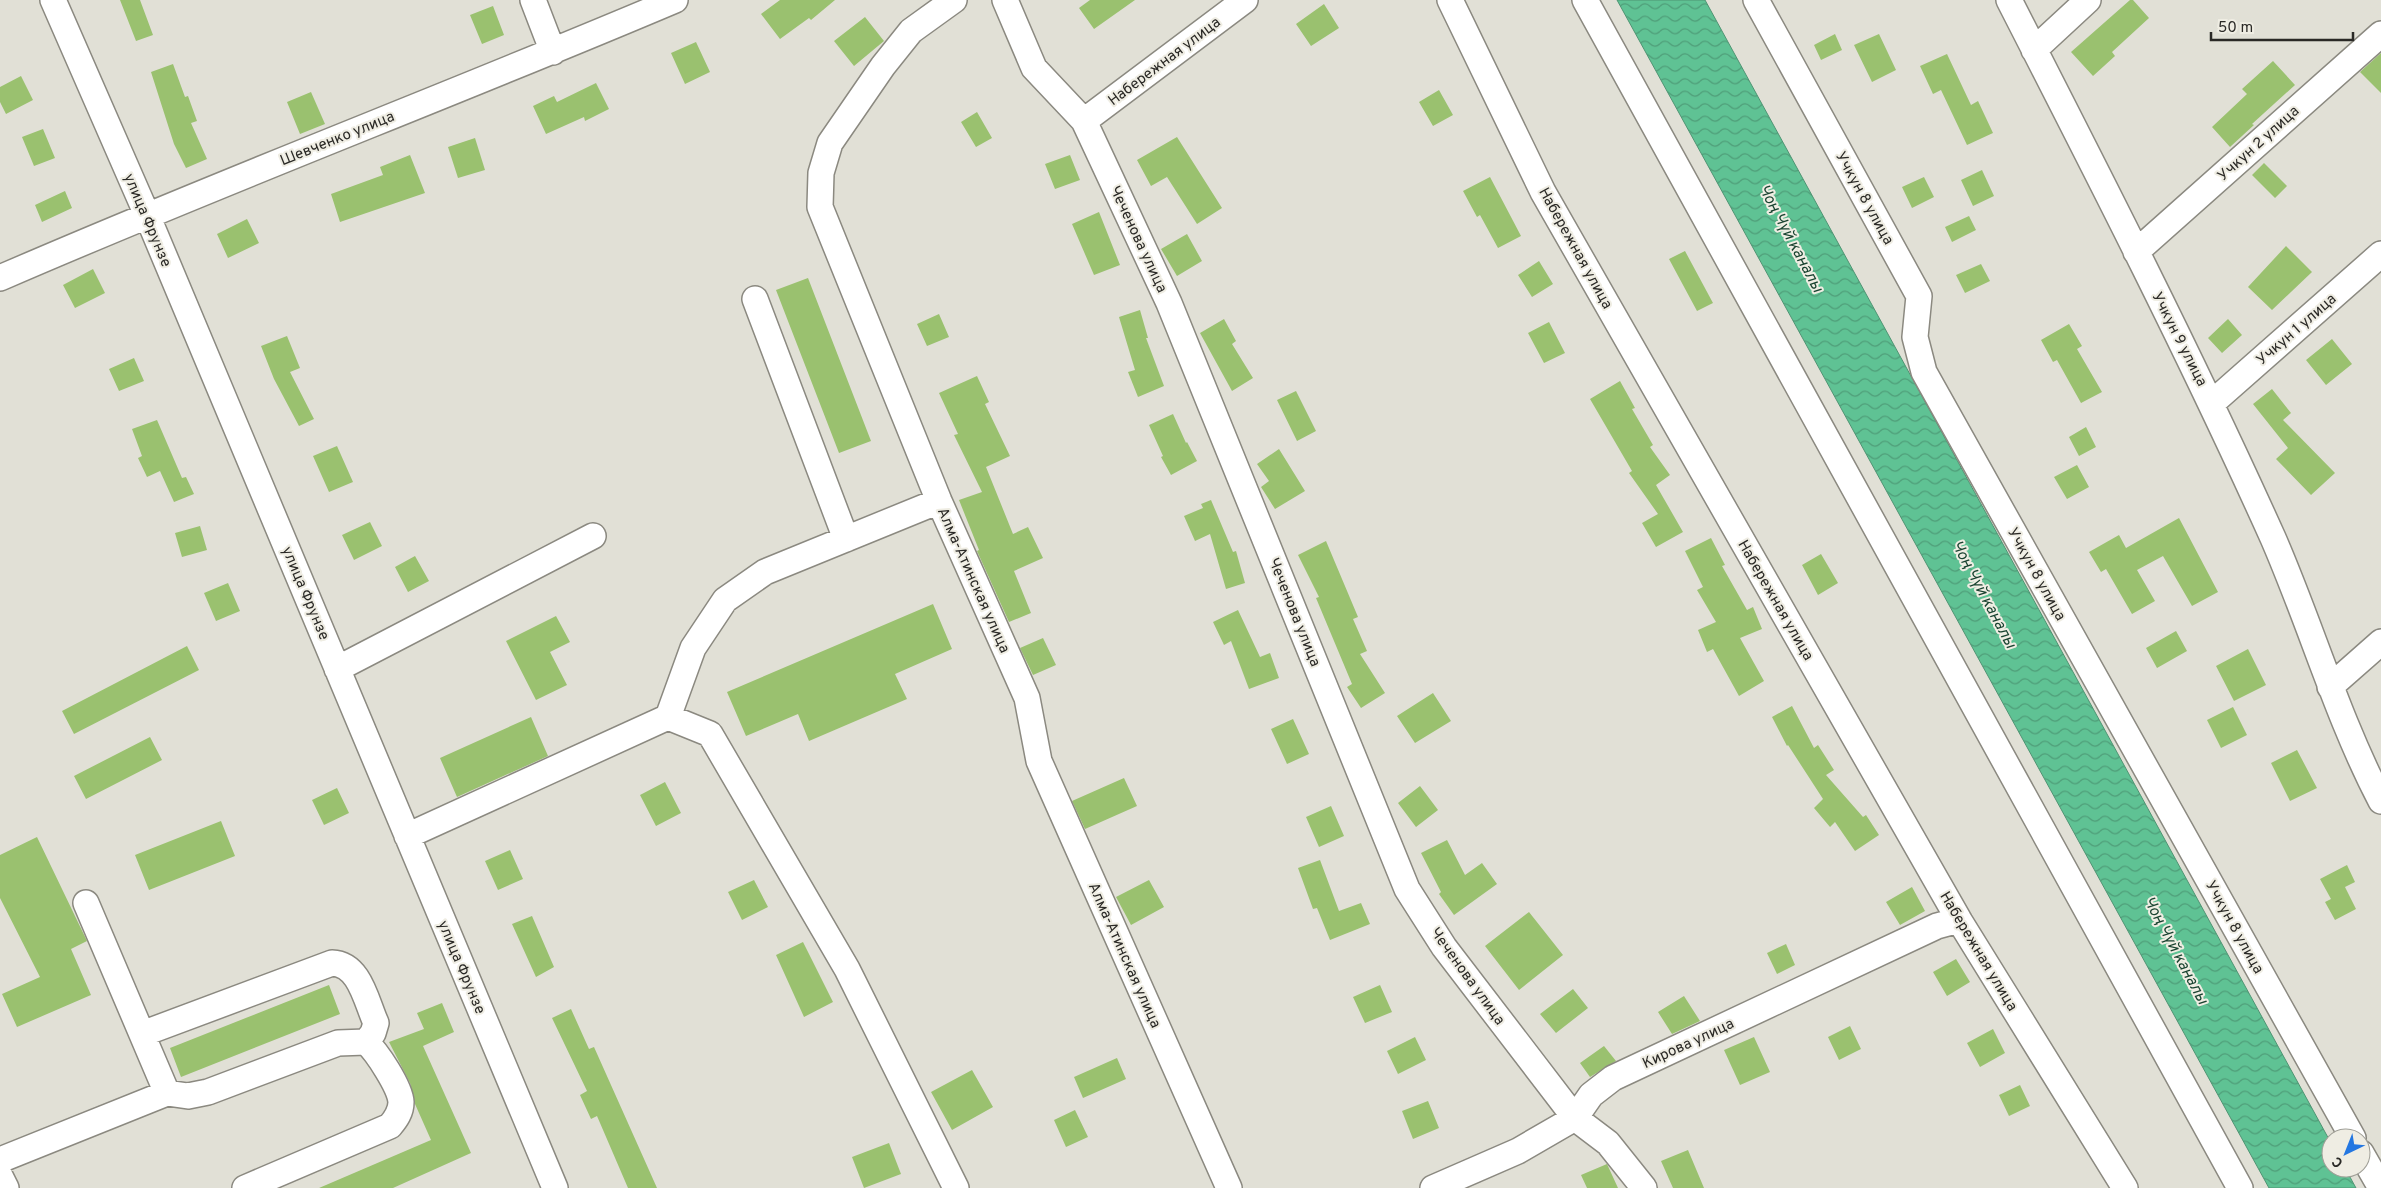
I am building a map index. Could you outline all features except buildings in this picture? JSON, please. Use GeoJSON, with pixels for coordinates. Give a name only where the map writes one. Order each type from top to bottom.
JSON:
{"type":"FeatureCollection","features":[{"type":"Feature","properties":{"kind":"street","name":"улица Фрунзе"},"geometry":{"type":"LineString","coordinates":[[53,0],[146,215],[555,1188]]}},
{"type":"Feature","properties":{"kind":"street"},"geometry":{"type":"LineString","coordinates":[[532,0],[553,52]]}},
{"type":"Feature","properties":{"kind":"street","name":"Шевченко улица"},"geometry":{"type":"LineString","coordinates":[[0,278],[146,215],[553,52],[675,0]]}},
{"type":"Feature","properties":{"kind":"street","name":"Алма-Атинская улица"},"geometry":{"type":"LineString","coordinates":[[954,0],[911,31],[883,66],[830,144],[821,173],[820,207],[939,501],[1027,698],[1039,761],[1229,1188]]}},
{"type":"Feature","properties":{"kind":"street","name":"Чеченова улица"},"geometry":{"type":"LineString","coordinates":[[1005,0],[1034,68],[1084,121],[1169,303],[1407,889],[1444,947],[1575,1118],[1608,1143],[1644,1188]]}},
{"type":"Feature","properties":{"kind":"street","name":"Набережная улица"},"geometry":{"type":"LineString","coordinates":[[1084,121],[1245,0]]}},
{"type":"Feature","properties":{"kind":"street","name":"Набережная улица"},"geometry":{"type":"LineString","coordinates":[[1450,0],[1543,192],[1959,920],[2125,1188]]}},
{"type":"Feature","properties":{"kind":"street"},"geometry":{"type":"LineString","coordinates":[[1584,0],[2240,1188]]}},
{"type":"Feature","properties":{"kind":"street","name":"Учкун 8 улица"},"geometry":{"type":"LineString","coordinates":[[1756,0],[1919,296],[1915,337],[1924,372],[2347,1128]]}},
{"type":"Feature","properties":{"kind":"street","name":"Учкун 9 улица"},"geometry":{"type":"LineString","coordinates":[[2009,0],[2212,403],[2283,562],[2330,687],[2381,801]]}},
{"type":"Feature","properties":{"kind":"street"},"geometry":{"type":"LineString","coordinates":[[2034,50],[2088,0]]}},
{"type":"Feature","properties":{"kind":"street","name":"Учкун 2 улица"},"geometry":{"type":"LineString","coordinates":[[2136,252],[2381,34]]}},
{"type":"Feature","properties":{"kind":"street","name":"Учкун 1 улица"},"geometry":{"type":"LineString","coordinates":[[2212,403],[2381,254]]}},
{"type":"Feature","properties":{"kind":"street"},"geometry":{"type":"LineString","coordinates":[[756,299],[846,539]]}},
{"type":"Feature","properties":{"kind":"street"},"geometry":{"type":"LineString","coordinates":[[407,836],[668,717],[693,648],[725,600],[765,572],[939,501]]}},
{"type":"Feature","properties":{"kind":"street"},"geometry":{"type":"LineString","coordinates":[[337,669],[593,536]]}},
{"type":"Feature","properties":{"kind":"street"},"geometry":{"type":"LineString","coordinates":[[2330,687],[2381,642]]}},
{"type":"Feature","properties":{"kind":"street"},"geometry":{"type":"LineString","coordinates":[[668,717],[710,734],[847,969],[956,1188]]}},
{"type":"Feature","properties":{"kind":"street"},"geometry":{"type":"LineString","coordinates":[[86,903],[167,1093]]}},
{"type":"Feature","properties":{"kind":"street","name":"Кирова улица"},"geometry":{"type":"LineString","coordinates":[[1433,1188],[1518,1150],[1575,1118],[1592,1095],[1614,1078],[1936,926],[1959,920]]}},
{"type":"Feature","properties":{"kind":"street"},"geometry":{"type":"LineString","coordinates":[[142,1034],[332,963],[340,964],[354,972],[376,1023],[373,1033],[366,1042]]}},
{"type":"Feature","properties":{"kind":"street"},"geometry":{"type":"LineString","coordinates":[[0,1160],[167,1093],[188,1096],[208,1092],[338,1043],[366,1042],[381,1058],[401,1101],[398,1116],[390,1126],[245,1188]]}},
{"type":"Feature","properties":{"kind":"street"},"geometry":{"type":"LineString","coordinates":[[2371,1170],[2381,1188]]}},
{"type":"Feature","properties":{"kind":"street"},"geometry":{"type":"LineString","coordinates":[[0,1176],[6,1188]]}},
{"type":"Feature","properties":{"kind":"water","name":"Чоң Чүй каналы"},"geometry":{"type":"Polygon","coordinates":[[[1617,0],[1705,0],[2323,1128],[2321,1128],[2321,1178],[2350,1178],[2356,1188],[2269,1188],[1617,0]]]}}]}
